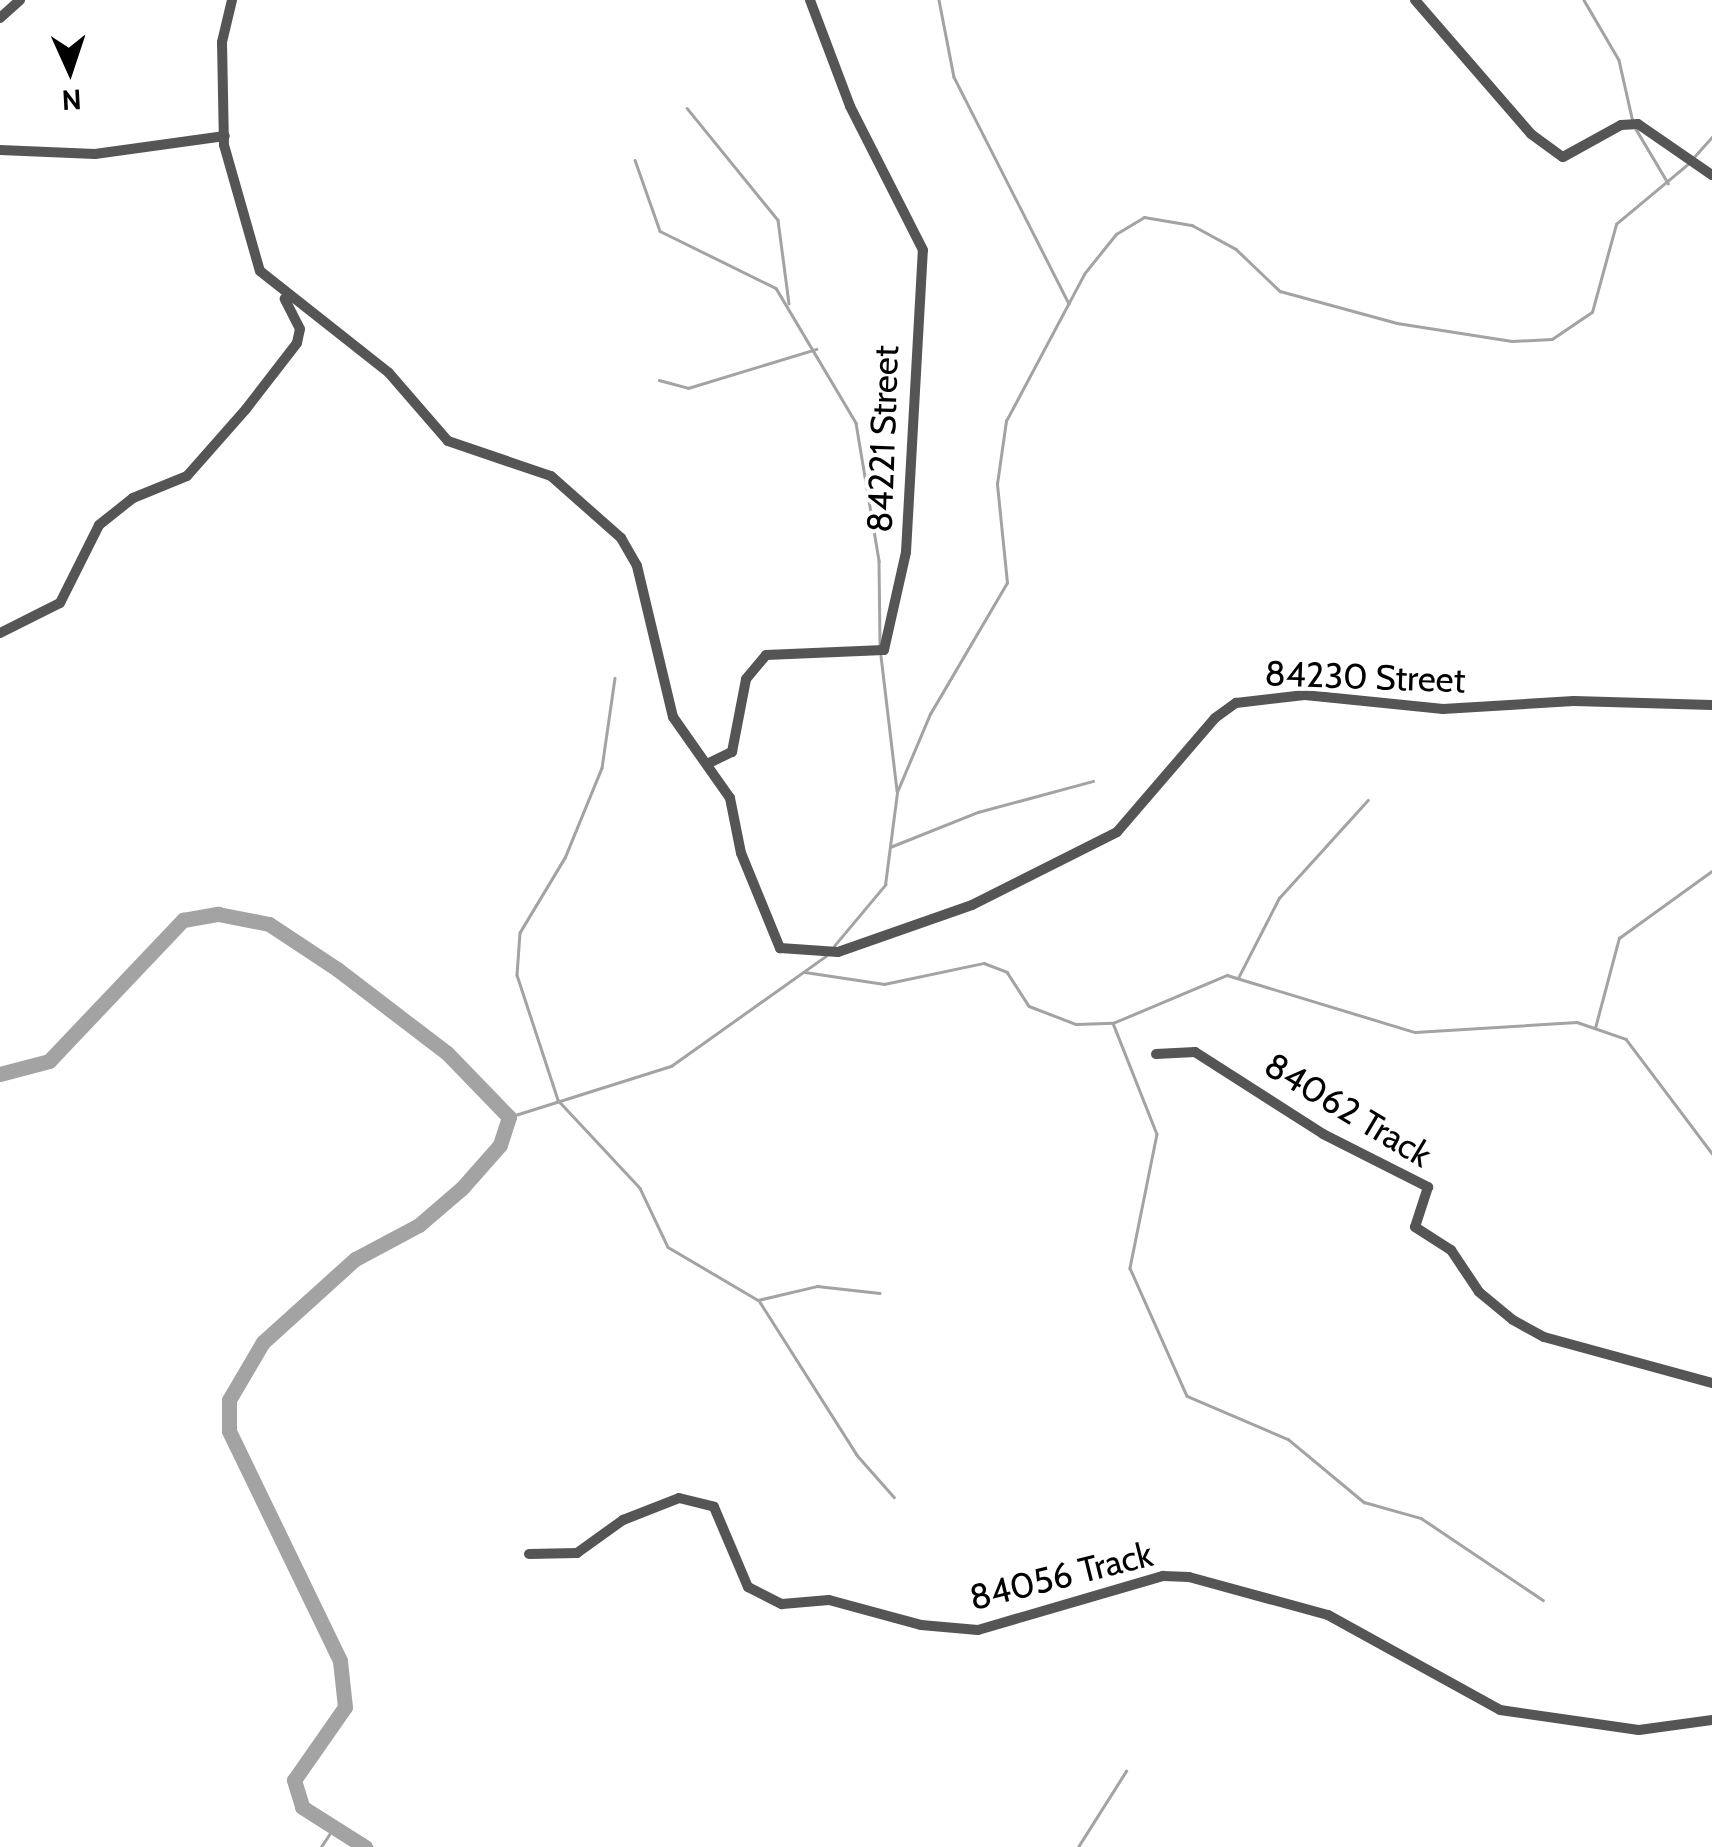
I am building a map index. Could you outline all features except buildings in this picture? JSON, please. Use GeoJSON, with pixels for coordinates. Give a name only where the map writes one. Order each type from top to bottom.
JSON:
{"type":"FeatureCollection","features":[{"type":"Feature","properties":{"kind":"street"},"geometry":{"type":"LineString","coordinates":[[0,18],[20,0]]}},
{"type":"Feature","properties":{"kind":"street","name":"84221 Street"},"geometry":{"type":"LineString","coordinates":[[707,764],[732,752],[746,679],[758,660],[782,652],[884,650],[906,552],[923,250],[850,106],[810,0]]}},
{"type":"Feature","properties":{"kind":"street"},"geometry":{"type":"LineString","coordinates":[[1415,0],[1531,134],[1564,157],[1634,124],[1712,174]]}},
{"type":"Feature","properties":{"kind":"street"},"geometry":{"type":"LineString","coordinates":[[231,3],[222,42],[225,136],[260,271],[282,294],[389,373],[448,441],[551,476],[621,538],[637,566],[673,717],[707,764]]}},
{"type":"Feature","properties":{"kind":"street"},"geometry":{"type":"LineString","coordinates":[[0,150],[95,154],[225,136]]}},
{"type":"Feature","properties":{"kind":"street"},"geometry":{"type":"LineString","coordinates":[[0,633],[60,603],[99,524],[133,498],[187,476],[283,366],[300,330],[282,294]]}},
{"type":"Feature","properties":{"kind":"street","name":"84230 Street"},"geometry":{"type":"LineString","coordinates":[[707,764],[730,798],[770,934],[780,948],[800,955],[838,952],[972,905],[1118,832],[1215,718],[1236,703],[1305,695],[1443,709],[1574,701],[1712,706]]}},
{"type":"Feature","properties":{"kind":"street","name":"84062 Track"},"geometry":{"type":"LineString","coordinates":[[1156,1054],[1194,1052],[1322,1134],[1428,1187],[1415,1227],[1451,1250],[1479,1292],[1513,1320],[1544,1337],[1712,1383]]}},
{"type":"Feature","properties":{"kind":"street","name":"84056 Track"},"geometry":{"type":"LineString","coordinates":[[528,1554],[577,1552],[623,1520],[679,1498],[714,1508],[748,1586],[782,1604],[829,1600],[922,1626],[978,1630],[1163,1576],[1189,1577],[1328,1615],[1500,1710],[1639,1730],[1712,1720]]}},
{"type":"Feature","properties":{"kind":"waterway"},"geometry":{"type":"LineString","coordinates":[[939,0],[954,77],[1069,304]]}},
{"type":"Feature","properties":{"kind":"waterway"},"geometry":{"type":"LineString","coordinates":[[1584,0],[1619,60],[1633,122]]}},
{"type":"Feature","properties":{"kind":"waterway"},"geometry":{"type":"LineString","coordinates":[[687,108],[778,220],[789,303]]}},
{"type":"Feature","properties":{"kind":"waterway"},"geometry":{"type":"LineString","coordinates":[[1636,129],[1668,183]]}},
{"type":"Feature","properties":{"kind":"waterway"},"geometry":{"type":"LineString","coordinates":[[1693,158],[1712,137]]}},
{"type":"Feature","properties":{"kind":"waterway"},"geometry":{"type":"LineString","coordinates":[[635,160],[660,231],[776,288],[856,423],[879,561],[880,648]]}},
{"type":"Feature","properties":{"kind":"waterway"},"geometry":{"type":"LineString","coordinates":[[834,946],[885,885],[897,792],[930,714],[1007,583],[997,484],[1006,421],[1084,274],[1116,234],[1144,217],[1192,225],[1236,249],[1280,291],[1397,323],[1512,341],[1552,339],[1592,312],[1616,224],[1688,164]]}},
{"type":"Feature","properties":{"kind":"waterway"},"geometry":{"type":"LineString","coordinates":[[659,380],[688,388],[816,349]]}},
{"type":"Feature","properties":{"kind":"waterway"},"geometry":{"type":"LineString","coordinates":[[881,656],[897,791]]}},
{"type":"Feature","properties":{"kind":"waterway"},"geometry":{"type":"LineString","coordinates":[[615,678],[602,768],[565,858],[520,933],[517,975],[558,1100],[640,1188],[668,1247],[758,1300],[817,1286],[880,1293]]}},
{"type":"Feature","properties":{"kind":"waterway"},"geometry":{"type":"LineString","coordinates":[[890,847],[978,812],[1093,781]]}},
{"type":"Feature","properties":{"kind":"waterway"},"geometry":{"type":"LineString","coordinates":[[1238,978],[1279,898],[1368,800]]}},
{"type":"Feature","properties":{"kind":"waterway"},"geometry":{"type":"LineString","coordinates":[[1595,1028],[1619,938],[1712,871]]}},
{"type":"Feature","properties":{"kind":"waterway"},"geometry":{"type":"LineString","coordinates":[[0,1074],[49,1061],[183,920],[218,914],[269,924],[337,969],[447,1053],[509,1117],[500,1145],[462,1188],[419,1225],[355,1259],[263,1342],[229,1400],[229,1431],[340,1661],[345,1707],[294,1780],[302,1807],[365,1847]]}},
{"type":"Feature","properties":{"kind":"waterway"},"geometry":{"type":"LineString","coordinates":[[509,1117],[671,1066],[826,956]]}},
{"type":"Feature","properties":{"kind":"waterway"},"geometry":{"type":"LineString","coordinates":[[805,972],[884,984],[984,963],[1007,972],[1029,1006],[1076,1024],[1113,1023],[1227,975],[1415,1032],[1577,1022],[1626,1039],[1712,1153]]}},
{"type":"Feature","properties":{"kind":"waterway"},"geometry":{"type":"LineString","coordinates":[[1113,1023],[1157,1134],[1130,1268],[1187,1396],[1288,1439],[1364,1502],[1421,1518],[1543,1600]]}},
{"type":"Feature","properties":{"kind":"waterway"},"geometry":{"type":"LineString","coordinates":[[760,1302],[857,1455],[894,1497]]}},
{"type":"Feature","properties":{"kind":"waterway"},"geometry":{"type":"LineString","coordinates":[[1078,1847],[1126,1771]]}},
{"type":"Feature","properties":{"kind":"waterway"},"geometry":{"type":"LineString","coordinates":[[321,1847],[332,1830]]}}]}
